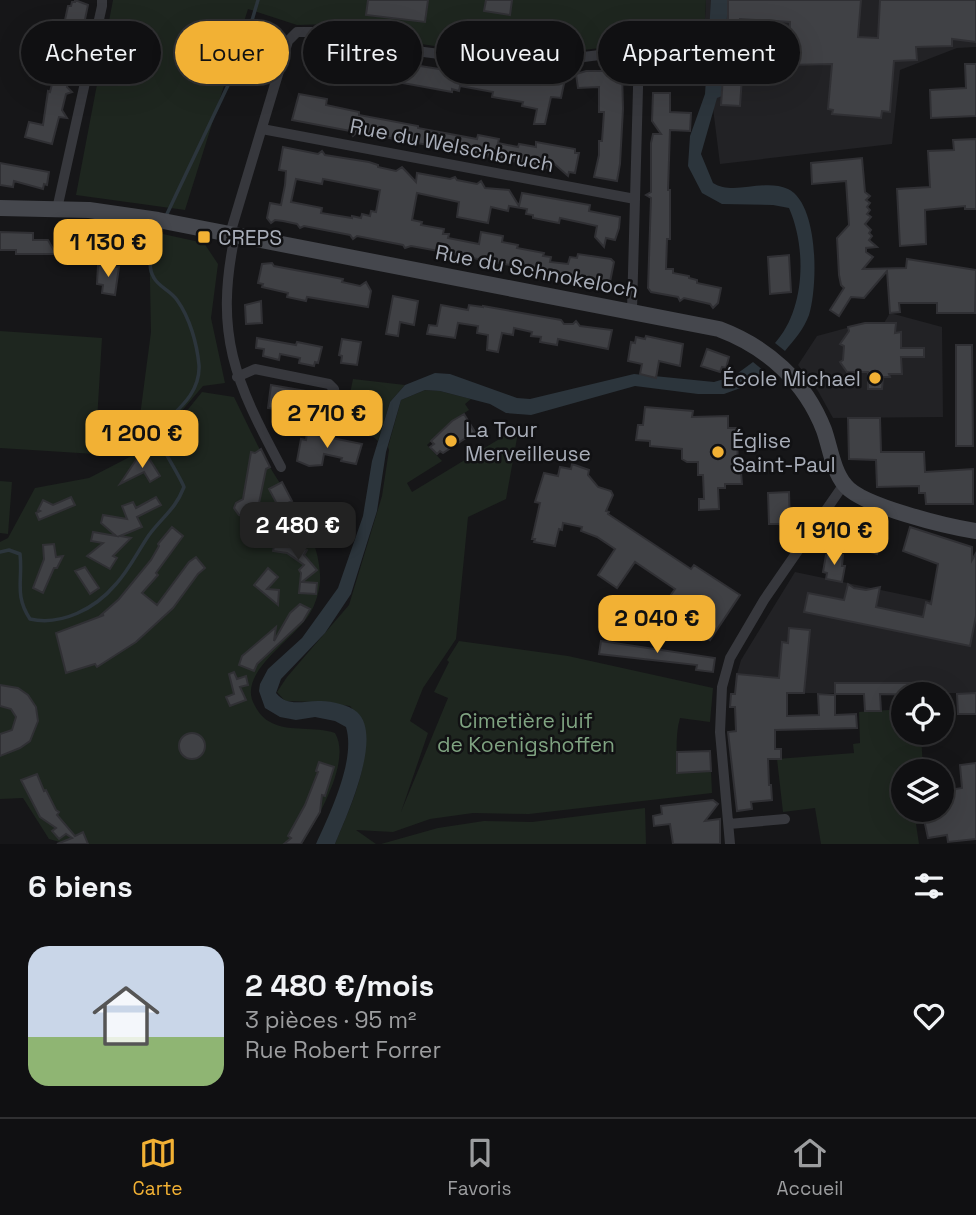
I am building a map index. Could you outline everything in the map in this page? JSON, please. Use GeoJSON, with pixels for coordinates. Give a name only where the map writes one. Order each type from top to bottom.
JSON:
{"type":"FeatureCollection","features":[{"type":"Feature","properties":{"kind":"street"},"geometry":{"type":"LineString","coordinates":[[57,209],[102,0]]}},
{"type":"Feature","properties":{"kind":"street"},"geometry":{"type":"LineString","coordinates":[[281,467],[237,377],[226,316],[233,234],[291,36],[308,30],[328,32],[392,48],[511,63],[598,56]]}},
{"type":"Feature","properties":{"kind":"street"},"geometry":{"type":"LineString","coordinates":[[632,310],[638,84]]}},
{"type":"Feature","properties":{"kind":"street","name":"Rue du Welschbruch"},"geometry":{"type":"LineString","coordinates":[[262,129],[635,199]]}},
{"type":"Feature","properties":{"kind":"street","name":"Rue du Schnokeloch"},"geometry":{"type":"LineString","coordinates":[[0,208],[108,212],[158,220],[719,329],[740,337],[773,359],[803,391],[817,414],[844,484]]}},
{"type":"Feature","properties":{"kind":"street"},"geometry":{"type":"LineString","coordinates":[[237,377],[255,369],[329,384],[334,388],[336,399]]}},
{"type":"Feature","properties":{"kind":"street"},"geometry":{"type":"LineString","coordinates":[[730,844],[720,723],[722,687],[730,658],[735,645],[764,600],[844,484],[857,495],[878,504],[976,531]]}},
{"type":"Feature","properties":{"kind":"street"},"geometry":{"type":"LineString","coordinates":[[729,824],[785,819]]}},
{"type":"Feature","properties":{"kind":"shaded area"},"geometry":{"type":"Polygon","coordinates":[[[706,0],[976,0],[976,47],[957,48],[900,70],[892,144],[720,164],[710,84],[800,84],[800,21],[705,21],[706,0]]]}},
{"type":"Feature","properties":{"kind":"shaded area"},"geometry":{"type":"Polygon","coordinates":[[[711,0],[728,0],[727,21],[710,21],[711,0]]]}},
{"type":"Feature","properties":{"kind":"shaded area"},"geometry":{"type":"Polygon","coordinates":[[[706,84],[723,84],[722,96],[717,98],[701,154],[713,183],[730,188],[779,186],[788,189],[798,198],[806,211],[814,247],[812,302],[804,325],[785,351],[775,343],[785,329],[797,297],[800,260],[795,224],[789,208],[722,204],[702,193],[688,166],[690,136],[705,94],[706,84]]]}},
{"type":"Feature","properties":{"kind":"shaded area","name":"École Michael"},"geometry":{"type":"Polygon","coordinates":[[[890,313],[942,327],[943,417],[833,418],[818,391],[798,365],[817,336],[865,323],[884,323],[890,313]]]}},
{"type":"Feature","properties":{"kind":"shaded area"},"geometry":{"type":"Polygon","coordinates":[[[753,362],[764,371],[746,386],[724,394],[698,394],[635,386],[531,415],[506,413],[490,404],[440,391],[425,390],[401,400],[386,452],[377,511],[351,594],[325,633],[281,679],[276,693],[291,702],[325,701],[345,705],[357,712],[364,723],[365,757],[347,815],[335,844],[316,844],[345,770],[348,755],[346,727],[335,721],[315,717],[296,720],[280,717],[265,708],[259,691],[260,684],[268,669],[302,638],[338,588],[363,516],[372,461],[390,402],[405,385],[435,373],[450,374],[517,398],[530,399],[634,374],[714,382],[734,376],[753,362]]]}},
{"type":"Feature","properties":{"kind":"shaded area"},"geometry":{"type":"Polygon","coordinates":[[[795,572],[976,610],[976,693],[954,693],[954,682],[891,682],[891,693],[735,693],[741,660],[795,572]]]}},
{"type":"Feature","properties":{"kind":"green space"},"geometry":{"type":"Polygon","coordinates":[[[113,0],[706,0],[705,21],[598,21],[598,48],[584,50],[584,21],[436,21],[436,46],[422,44],[422,21],[303,21],[303,25],[297,25],[248,9],[244,21],[175,21],[175,84],[224,84],[185,210],[76,195],[97,84],[161,84],[161,21],[109,21],[113,0]]]}},
{"type":"Feature","properties":{"kind":"green space"},"geometry":{"type":"Polygon","coordinates":[[[149,231],[204,243],[218,264],[211,318],[225,383],[203,386],[168,427],[138,431],[151,332],[149,231]]]}},
{"type":"Feature","properties":{"kind":"green space"},"geometry":{"type":"Polygon","coordinates":[[[0,331],[102,338],[95,454],[0,448],[0,331]]]}},
{"type":"Feature","properties":{"kind":"green space"},"geometry":{"type":"Polygon","coordinates":[[[353,379],[405,385],[390,402],[378,441],[346,413],[353,379]]]}},
{"type":"Feature","properties":{"kind":"green space","name":"Cimetière juif de Koenigshoffen"},"geometry":{"type":"Polygon","coordinates":[[[425,390],[471,399],[465,404],[469,410],[452,421],[427,445],[442,461],[407,483],[412,492],[519,427],[506,499],[468,517],[456,639],[423,688],[410,721],[428,733],[401,812],[448,698],[434,692],[449,662],[447,660],[459,641],[568,656],[713,688],[710,722],[680,718],[677,731],[677,773],[711,771],[712,793],[529,814],[473,813],[430,819],[393,832],[356,830],[376,844],[335,844],[362,769],[365,738],[362,724],[350,706],[285,701],[277,692],[349,605],[382,496],[388,447],[401,400],[425,390]]]}},
{"type":"Feature","properties":{"kind":"green space"},"geometry":{"type":"Polygon","coordinates":[[[202,392],[234,397],[271,469],[302,518],[314,545],[320,579],[314,606],[302,624],[260,669],[253,680],[251,692],[259,712],[272,723],[335,733],[339,745],[336,774],[324,805],[302,844],[67,844],[49,839],[23,798],[0,799],[0,542],[8,538],[35,488],[89,478],[149,447],[169,433],[202,392]]]}},
{"type":"Feature","properties":{"kind":"green space"},"geometry":{"type":"Polygon","coordinates":[[[0,481],[12,482],[8,534],[0,533],[0,481]]]}},
{"type":"Feature","properties":{"kind":"green space"},"geometry":{"type":"Polygon","coordinates":[[[891,710],[891,745],[922,745],[922,759],[891,759],[891,822],[924,822],[916,824],[919,844],[821,844],[815,808],[783,812],[777,759],[854,753],[853,744],[860,743],[859,712],[891,710]]]}},
{"type":"Feature","properties":{"kind":"green space"},"geometry":{"type":"Polygon","coordinates":[[[645,808],[646,844],[381,844],[438,828],[484,821],[532,822],[645,808]]]}},
{"type":"Feature","properties":{"kind":"building"},"geometry":{"type":"Polygon","coordinates":[[[368,0],[428,0],[425,22],[366,15],[368,0]]]}},
{"type":"Feature","properties":{"kind":"building"},"geometry":{"type":"Polygon","coordinates":[[[486,0],[512,0],[510,15],[484,11],[486,0]]]}},
{"type":"Feature","properties":{"kind":"building"},"geometry":{"type":"Polygon","coordinates":[[[728,0],[861,0],[858,37],[878,38],[880,0],[976,0],[976,42],[952,39],[952,46],[916,47],[917,60],[894,61],[890,112],[882,111],[881,118],[832,114],[833,110],[828,109],[832,64],[800,65],[800,21],[728,21],[728,0]]]}},
{"type":"Feature","properties":{"kind":"building"},"geometry":{"type":"Polygon","coordinates":[[[75,2],[88,5],[85,21],[65,20],[68,6],[75,2]]]}},
{"type":"Feature","properties":{"kind":"building"},"geometry":{"type":"Polygon","coordinates":[[[965,64],[976,64],[976,116],[931,118],[930,90],[966,88],[965,64]]]}},
{"type":"Feature","properties":{"kind":"building"},"geometry":{"type":"Polygon","coordinates":[[[422,66],[436,69],[436,84],[564,84],[561,98],[551,97],[545,124],[534,124],[537,109],[522,106],[523,102],[492,97],[493,92],[460,86],[459,91],[452,89],[452,92],[408,84],[422,84],[422,66]]]}},
{"type":"Feature","properties":{"kind":"building"},"geometry":{"type":"Polygon","coordinates":[[[598,71],[598,84],[622,84],[617,181],[594,177],[599,141],[602,141],[604,112],[599,112],[599,87],[578,88],[577,84],[584,84],[584,72],[598,71]]]}},
{"type":"Feature","properties":{"kind":"building"},"geometry":{"type":"Polygon","coordinates":[[[52,84],[68,84],[67,87],[72,92],[66,94],[62,110],[67,118],[59,117],[52,144],[25,137],[29,122],[43,125],[48,91],[50,92],[52,84]]]}},
{"type":"Feature","properties":{"kind":"building"},"geometry":{"type":"Polygon","coordinates":[[[722,84],[742,84],[740,106],[721,105],[722,84]]]}},
{"type":"Feature","properties":{"kind":"building"},"geometry":{"type":"Polygon","coordinates":[[[653,93],[670,93],[670,112],[691,113],[690,131],[670,130],[670,239],[667,239],[666,269],[689,276],[697,280],[697,283],[721,288],[718,303],[713,308],[710,304],[684,298],[680,301],[678,297],[651,292],[648,288],[651,198],[646,195],[651,192],[653,134],[661,134],[652,121],[653,93]]]}},
{"type":"Feature","properties":{"kind":"building"},"geometry":{"type":"Polygon","coordinates":[[[299,94],[327,99],[326,105],[359,112],[359,115],[418,128],[477,139],[478,135],[499,139],[498,143],[518,147],[519,144],[536,147],[536,142],[575,149],[575,153],[579,153],[575,173],[569,172],[568,176],[550,160],[548,168],[407,141],[403,144],[400,140],[357,132],[353,136],[350,131],[292,120],[299,94]]]}},
{"type":"Feature","properties":{"kind":"building"},"geometry":{"type":"Polygon","coordinates":[[[976,139],[976,209],[965,209],[965,206],[925,210],[926,244],[900,246],[897,189],[930,187],[928,151],[954,150],[953,140],[976,139]]]}},
{"type":"Feature","properties":{"kind":"building"},"geometry":{"type":"Polygon","coordinates":[[[283,147],[318,154],[322,151],[325,155],[369,162],[396,171],[402,167],[416,182],[417,173],[450,179],[455,177],[457,180],[477,184],[481,181],[485,188],[509,190],[519,206],[522,193],[590,205],[589,211],[620,217],[615,240],[606,238],[604,247],[595,237],[597,226],[560,218],[559,223],[533,218],[533,215],[526,214],[527,209],[509,206],[508,211],[491,207],[488,223],[457,217],[459,202],[417,193],[412,220],[422,222],[421,225],[444,229],[443,234],[449,234],[448,238],[479,244],[481,232],[503,236],[502,242],[544,253],[543,256],[551,257],[550,262],[568,264],[570,257],[577,258],[578,254],[611,259],[614,262],[609,287],[604,282],[571,278],[549,270],[548,272],[462,256],[459,260],[455,254],[411,246],[405,248],[403,245],[357,236],[353,239],[350,235],[304,226],[300,228],[297,224],[283,221],[275,220],[271,223],[267,218],[270,203],[281,205],[285,185],[286,171],[279,170],[283,147]],[[296,179],[291,202],[322,208],[321,213],[352,218],[361,218],[362,214],[370,216],[371,211],[376,212],[380,190],[323,179],[322,184],[296,179]]]}},
{"type":"Feature","properties":{"kind":"building"},"geometry":{"type":"Polygon","coordinates":[[[862,158],[865,192],[870,196],[866,200],[870,203],[867,214],[871,217],[865,224],[871,230],[869,233],[872,236],[869,240],[877,247],[866,248],[866,252],[873,257],[863,269],[906,268],[907,259],[976,270],[975,313],[937,313],[937,303],[899,303],[900,312],[890,313],[887,271],[864,298],[851,297],[839,316],[830,310],[844,288],[839,275],[837,238],[849,225],[846,181],[812,184],[811,163],[862,158]]]}},
{"type":"Feature","properties":{"kind":"building"},"geometry":{"type":"Polygon","coordinates":[[[0,163],[49,172],[47,185],[44,184],[43,189],[14,181],[13,187],[0,185],[0,163]]]}},
{"type":"Feature","properties":{"kind":"building"},"geometry":{"type":"Polygon","coordinates":[[[0,232],[33,233],[33,240],[48,240],[56,254],[16,254],[16,250],[0,250],[0,232]]]}},
{"type":"Feature","properties":{"kind":"building"},"geometry":{"type":"Polygon","coordinates":[[[789,255],[791,292],[770,294],[768,257],[789,255]]]}},
{"type":"Feature","properties":{"kind":"building"},"geometry":{"type":"Polygon","coordinates":[[[272,263],[274,266],[343,279],[342,282],[360,286],[366,282],[371,291],[368,307],[307,297],[306,301],[287,297],[288,293],[262,287],[263,284],[258,283],[262,264],[272,263]]]}},
{"type":"Feature","properties":{"kind":"building"},"geometry":{"type":"Polygon","coordinates":[[[98,265],[119,267],[115,295],[102,293],[103,285],[97,284],[98,265]]]}},
{"type":"Feature","properties":{"kind":"building"},"geometry":{"type":"Polygon","coordinates":[[[393,296],[418,301],[414,325],[400,322],[398,336],[386,334],[393,296]]]}},
{"type":"Feature","properties":{"kind":"building"},"geometry":{"type":"Polygon","coordinates":[[[261,301],[262,323],[246,324],[245,305],[261,301]]]}},
{"type":"Feature","properties":{"kind":"building"},"geometry":{"type":"Polygon","coordinates":[[[441,305],[468,310],[469,305],[483,306],[561,320],[564,324],[573,324],[576,321],[580,326],[612,330],[608,349],[558,339],[557,345],[540,342],[541,337],[531,336],[532,332],[514,328],[513,335],[502,333],[498,352],[487,350],[488,335],[477,333],[478,326],[458,323],[455,338],[427,334],[429,325],[437,326],[441,305]]]}},
{"type":"Feature","properties":{"kind":"building"},"geometry":{"type":"Polygon","coordinates":[[[865,323],[896,323],[895,333],[901,332],[901,348],[924,348],[924,357],[901,357],[902,374],[883,377],[882,389],[868,389],[868,372],[847,372],[840,362],[843,360],[844,346],[840,344],[849,331],[848,327],[865,323]]]}},
{"type":"Feature","properties":{"kind":"building"},"geometry":{"type":"Polygon","coordinates":[[[646,336],[683,344],[680,366],[659,361],[656,378],[640,374],[642,364],[628,361],[631,342],[635,343],[636,337],[645,339],[646,336]]]}},
{"type":"Feature","properties":{"kind":"building"},"geometry":{"type":"Polygon","coordinates":[[[257,338],[322,347],[318,363],[315,362],[314,366],[299,363],[300,358],[280,354],[279,360],[263,356],[264,349],[256,348],[257,338]]]}},
{"type":"Feature","properties":{"kind":"building"},"geometry":{"type":"Polygon","coordinates":[[[342,339],[361,342],[357,365],[341,363],[342,356],[339,355],[342,339]]]}},
{"type":"Feature","properties":{"kind":"building"},"geometry":{"type":"Polygon","coordinates":[[[956,345],[972,345],[973,446],[956,446],[956,345]]]}},
{"type":"Feature","properties":{"kind":"building"},"geometry":{"type":"Polygon","coordinates":[[[707,349],[729,357],[726,368],[722,367],[720,372],[701,366],[707,349]]]}},
{"type":"Feature","properties":{"kind":"building"},"geometry":{"type":"Polygon","coordinates":[[[271,385],[318,393],[313,421],[296,417],[296,413],[268,408],[271,385]]]}},
{"type":"Feature","properties":{"kind":"building"},"geometry":{"type":"Polygon","coordinates":[[[645,407],[693,411],[692,417],[728,416],[728,428],[737,428],[738,473],[741,472],[742,484],[725,484],[725,488],[718,488],[719,509],[699,510],[699,499],[704,499],[703,475],[698,475],[698,462],[682,459],[682,449],[650,446],[650,441],[636,440],[638,425],[643,425],[645,407]]]}},
{"type":"Feature","properties":{"kind":"building"},"geometry":{"type":"Polygon","coordinates":[[[464,414],[475,432],[443,453],[440,451],[437,454],[430,447],[434,444],[431,441],[452,421],[464,414]]]}},
{"type":"Feature","properties":{"kind":"building"},"geometry":{"type":"Polygon","coordinates":[[[848,418],[880,418],[881,452],[924,452],[925,472],[973,469],[973,504],[926,504],[925,493],[919,493],[919,486],[877,487],[876,460],[849,459],[848,418]]]}},
{"type":"Feature","properties":{"kind":"building"},"geometry":{"type":"Polygon","coordinates":[[[307,433],[362,444],[356,464],[324,454],[322,465],[309,466],[297,461],[301,439],[306,440],[307,433]]]}},
{"type":"Feature","properties":{"kind":"building"},"geometry":{"type":"Polygon","coordinates":[[[261,449],[270,467],[266,469],[256,518],[239,515],[234,508],[236,503],[243,499],[251,452],[255,453],[261,449]]]}},
{"type":"Feature","properties":{"kind":"building"},"geometry":{"type":"Polygon","coordinates":[[[140,454],[150,460],[160,476],[150,482],[144,472],[120,484],[140,454]]]}},
{"type":"Feature","properties":{"kind":"building"},"geometry":{"type":"Polygon","coordinates":[[[572,464],[589,470],[588,475],[598,487],[611,491],[613,495],[606,511],[608,514],[691,569],[694,565],[740,595],[710,640],[674,616],[677,606],[668,599],[675,589],[635,562],[617,588],[598,575],[615,549],[597,537],[581,531],[582,527],[563,523],[555,546],[534,542],[535,539],[532,539],[540,503],[535,502],[544,473],[558,476],[560,467],[571,469],[572,464]]]}},
{"type":"Feature","properties":{"kind":"building"},"geometry":{"type":"Polygon","coordinates":[[[282,482],[292,501],[279,508],[269,489],[282,482]]]}},
{"type":"Feature","properties":{"kind":"building"},"geometry":{"type":"Polygon","coordinates":[[[789,492],[790,524],[782,527],[779,524],[769,524],[768,493],[789,492]]]}},
{"type":"Feature","properties":{"kind":"building"},"geometry":{"type":"Polygon","coordinates":[[[71,497],[75,505],[39,520],[36,513],[40,511],[38,510],[43,500],[53,505],[71,497]]]}},
{"type":"Feature","properties":{"kind":"building"},"geometry":{"type":"Polygon","coordinates":[[[156,497],[161,505],[137,517],[142,527],[120,536],[131,538],[113,556],[117,558],[110,569],[87,556],[103,543],[91,541],[93,532],[116,536],[101,523],[103,515],[127,519],[122,506],[133,502],[136,508],[156,497]]]}},
{"type":"Feature","properties":{"kind":"building"},"geometry":{"type":"Polygon","coordinates":[[[864,522],[882,527],[877,554],[857,548],[864,522]]]}},
{"type":"Feature","properties":{"kind":"building"},"geometry":{"type":"Polygon","coordinates":[[[172,527],[183,536],[156,573],[158,575],[142,593],[157,605],[189,562],[196,557],[205,568],[173,608],[136,642],[97,667],[95,664],[66,673],[56,633],[104,615],[101,615],[119,599],[151,560],[158,544],[172,527]]]}},
{"type":"Feature","properties":{"kind":"building"},"geometry":{"type":"Polygon","coordinates":[[[910,527],[972,547],[972,560],[976,553],[976,616],[970,646],[804,612],[808,593],[844,600],[848,584],[866,590],[880,587],[876,607],[923,617],[926,602],[931,604],[938,564],[903,551],[910,527]]]}},
{"type":"Feature","properties":{"kind":"building"},"geometry":{"type":"Polygon","coordinates":[[[276,536],[290,538],[307,550],[304,555],[317,570],[302,582],[317,583],[316,594],[299,593],[299,570],[304,565],[287,553],[273,551],[276,536]]]}},
{"type":"Feature","properties":{"kind":"building"},"geometry":{"type":"Polygon","coordinates":[[[54,544],[56,557],[63,556],[57,568],[54,568],[43,593],[33,588],[44,559],[43,545],[54,544]]]}},
{"type":"Feature","properties":{"kind":"building"},"geometry":{"type":"Polygon","coordinates":[[[831,551],[843,555],[842,566],[845,566],[842,582],[826,579],[827,573],[823,572],[826,555],[831,551]]]}},
{"type":"Feature","properties":{"kind":"building"},"geometry":{"type":"Polygon","coordinates":[[[85,567],[99,588],[90,594],[75,571],[85,567]]]}},
{"type":"Feature","properties":{"kind":"building"},"geometry":{"type":"Polygon","coordinates":[[[268,568],[278,577],[267,589],[279,590],[278,605],[254,585],[268,568]]]}},
{"type":"Feature","properties":{"kind":"building"},"geometry":{"type":"Polygon","coordinates":[[[300,604],[310,609],[303,621],[257,664],[254,671],[239,665],[242,656],[276,627],[274,641],[290,613],[300,604]]]}},
{"type":"Feature","properties":{"kind":"building"},"geometry":{"type":"Polygon","coordinates":[[[789,628],[810,630],[804,693],[787,693],[787,716],[819,715],[818,694],[835,695],[835,715],[856,714],[857,728],[775,730],[775,749],[781,749],[781,759],[768,759],[772,800],[751,802],[752,809],[737,811],[728,732],[736,731],[735,707],[730,707],[731,694],[735,694],[737,674],[779,678],[782,642],[788,643],[789,628]]]}},
{"type":"Feature","properties":{"kind":"building"},"geometry":{"type":"Polygon","coordinates":[[[601,641],[715,658],[713,672],[696,670],[697,665],[599,654],[601,641]]]}},
{"type":"Feature","properties":{"kind":"building"},"geometry":{"type":"Polygon","coordinates":[[[234,672],[237,679],[246,676],[248,685],[240,687],[246,700],[230,706],[226,697],[234,694],[229,674],[234,672]]]}},
{"type":"Feature","properties":{"kind":"building"},"geometry":{"type":"Polygon","coordinates":[[[835,683],[891,683],[891,694],[880,694],[881,711],[865,711],[864,694],[835,694],[835,683]]]}},
{"type":"Feature","properties":{"kind":"building"},"geometry":{"type":"Polygon","coordinates":[[[0,685],[18,688],[28,695],[36,707],[38,721],[30,741],[0,756],[0,734],[12,730],[16,717],[11,709],[0,706],[0,685]]]}},
{"type":"Feature","properties":{"kind":"building"},"geometry":{"type":"Polygon","coordinates":[[[976,693],[976,714],[958,714],[957,694],[976,693]]]}},
{"type":"Feature","properties":{"kind":"building"},"geometry":{"type":"Polygon","coordinates":[[[192,733],[201,737],[205,746],[201,755],[192,759],[183,755],[179,746],[183,737],[192,733]]]}},
{"type":"Feature","properties":{"kind":"building"},"geometry":{"type":"Polygon","coordinates":[[[710,751],[711,771],[677,773],[677,752],[710,751]]]}},
{"type":"Feature","properties":{"kind":"building"},"geometry":{"type":"Polygon","coordinates":[[[319,762],[334,767],[325,796],[322,795],[320,812],[301,844],[284,844],[291,838],[288,836],[305,805],[318,772],[319,762]]]}},
{"type":"Feature","properties":{"kind":"building"},"geometry":{"type":"Polygon","coordinates":[[[976,763],[976,839],[948,842],[947,835],[928,838],[925,822],[954,822],[954,789],[962,788],[960,765],[976,763]]]}},
{"type":"Feature","properties":{"kind":"building"},"geometry":{"type":"Polygon","coordinates":[[[37,774],[44,791],[46,790],[59,812],[57,815],[75,836],[83,832],[88,844],[57,844],[72,838],[66,834],[59,839],[52,831],[56,828],[40,817],[21,780],[37,774]]]}},
{"type":"Feature","properties":{"kind":"building"},"geometry":{"type":"Polygon","coordinates":[[[713,800],[718,804],[705,821],[720,819],[720,844],[673,844],[670,824],[654,826],[653,816],[662,814],[661,806],[713,800]]]}},
{"type":"Feature","properties":{"kind":"waterway"},"geometry":{"type":"LineString","coordinates":[[166,216],[241,58],[258,0]]}},
{"type":"Feature","properties":{"kind":"waterway"},"geometry":{"type":"LineString","coordinates":[[0,552],[9,550],[20,554],[22,602],[30,619],[54,620],[77,614],[98,601],[116,584],[149,535],[173,507],[184,487],[157,436],[163,424],[193,390],[198,379],[199,365],[195,340],[182,307],[156,281],[151,272],[152,252],[162,227]]}},
{"type":"Feature","properties":{"kind":"place","name":"CREPS"},"geometry":{"type":"Point","coordinates":[204,237]}},
{"type":"Feature","properties":{"kind":"place","name":"École Michael"},"geometry":{"type":"Point","coordinates":[875,378]}},
{"type":"Feature","properties":{"kind":"place","name":"La Tour Merveilleuse"},"geometry":{"type":"Point","coordinates":[451,441]}},
{"type":"Feature","properties":{"kind":"place","name":"Église Saint-Paul"},"geometry":{"type":"Point","coordinates":[718,452]}}]}
